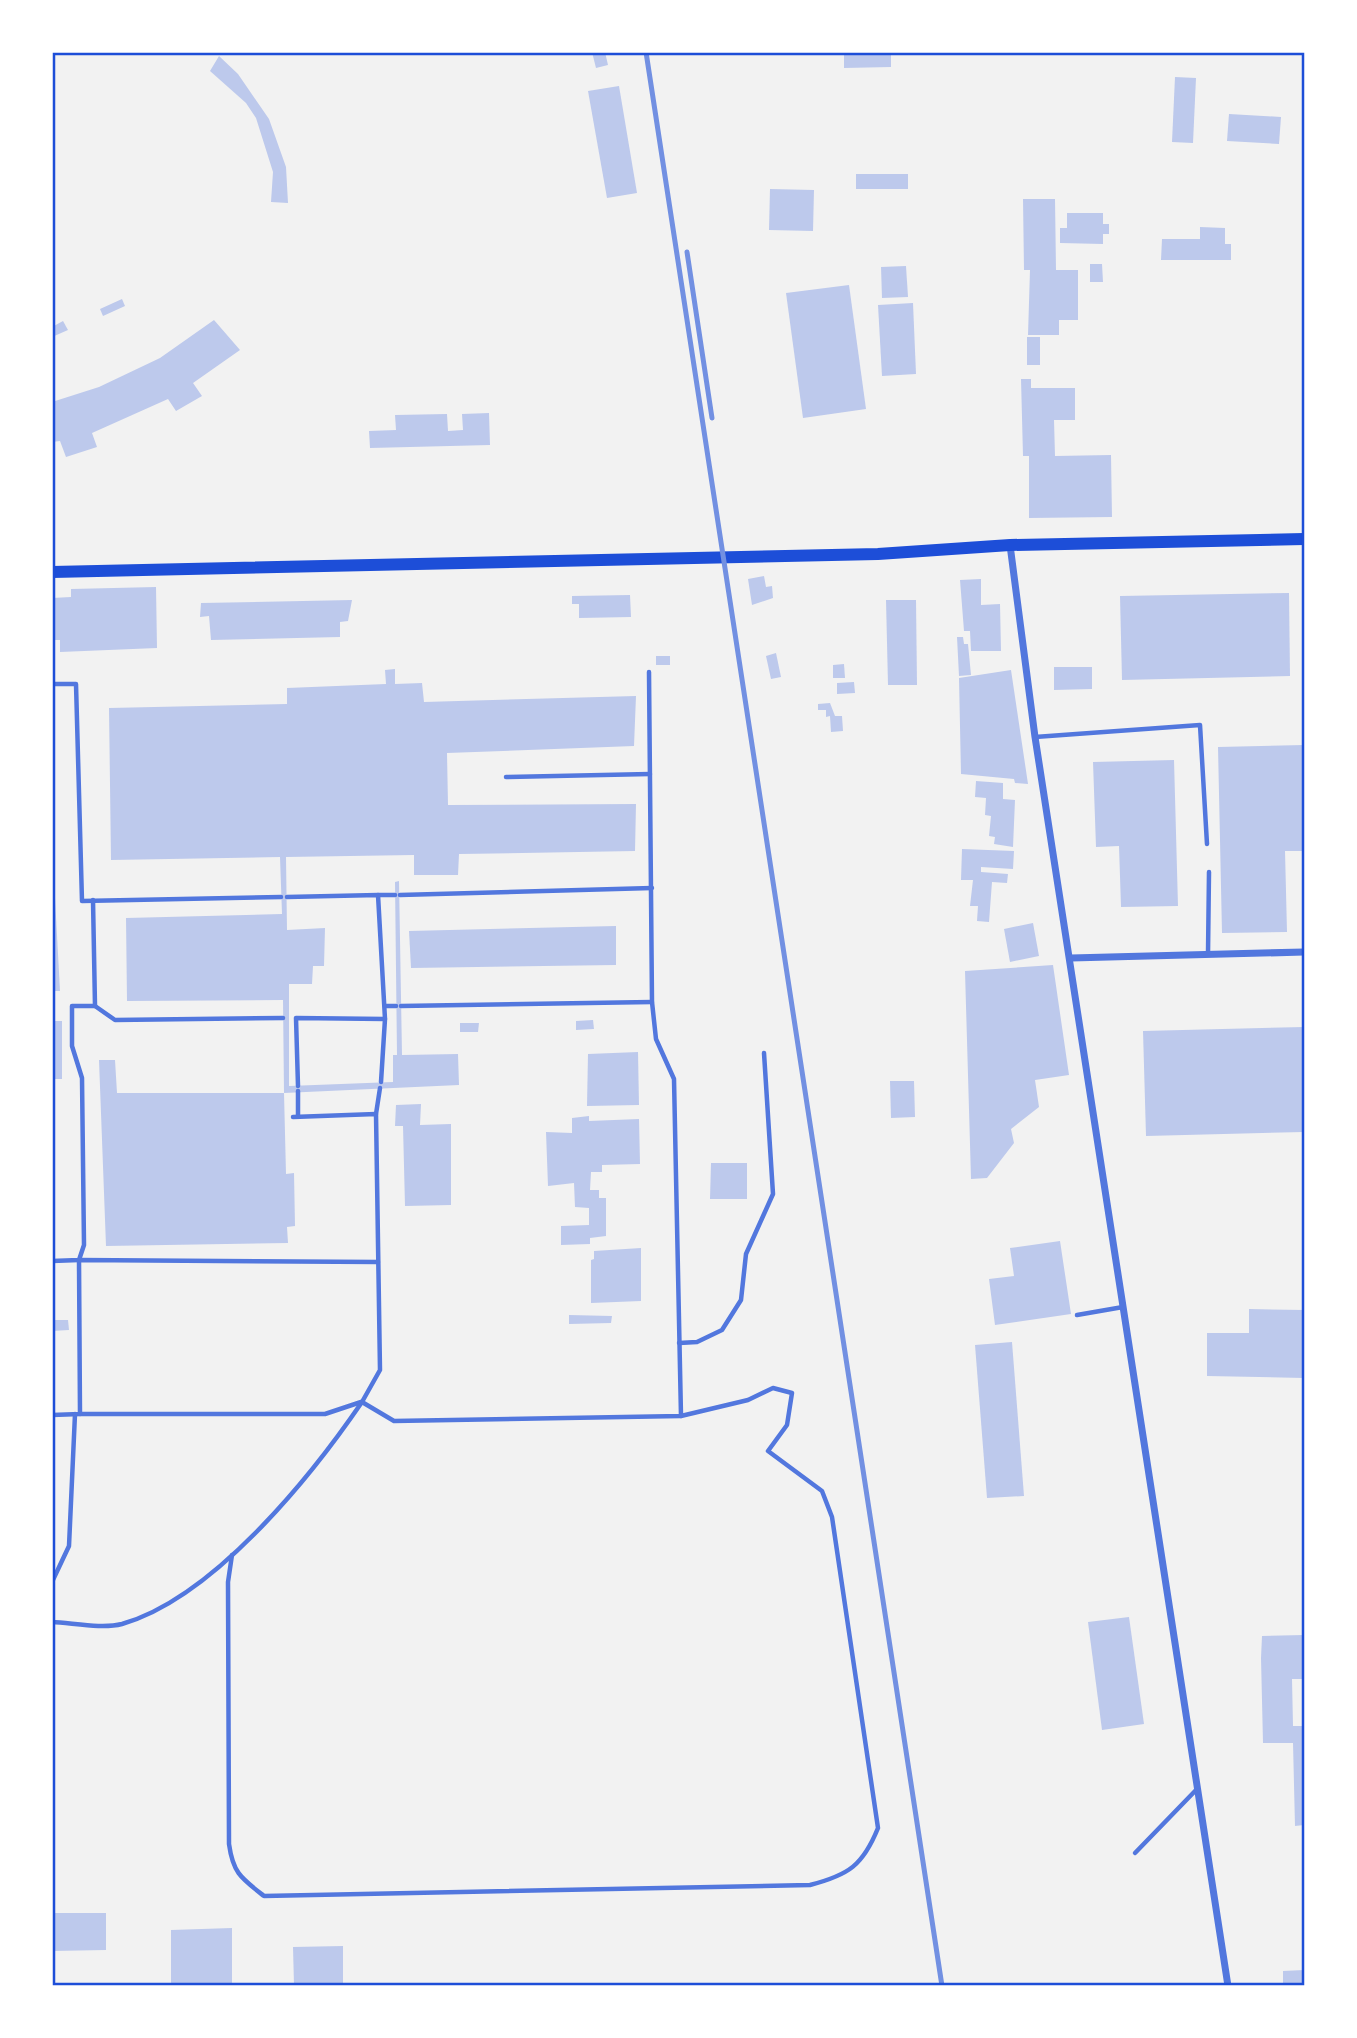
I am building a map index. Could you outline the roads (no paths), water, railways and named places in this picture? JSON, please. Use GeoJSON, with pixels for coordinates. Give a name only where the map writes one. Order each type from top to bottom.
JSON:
{"type":"FeatureCollection","features":[{"type":"Feature","properties":{"kind":"main road"},"geometry":{"type":"LineString","coordinates":[[52,572],[878,554],[1010,545],[1304,540]]}},
{"type":"Feature","properties":{"kind":"street"},"geometry":{"type":"LineString","coordinates":[[1010,545],[1035,737],[1228,1986]]}},
{"type":"Feature","properties":{"kind":"street"},"geometry":{"type":"LineString","coordinates":[[1071,958],[1304,952]]}},
{"type":"Feature","properties":{"kind":"lane"},"geometry":{"type":"LineString","coordinates":[[649,672],[652,1002],[656,1039],[674,1079],[681,1416]]}},
{"type":"Feature","properties":{"kind":"lane"},"geometry":{"type":"LineString","coordinates":[[52,684],[76,684],[82,901],[652,888]]}},
{"type":"Feature","properties":{"kind":"lane"},"geometry":{"type":"LineString","coordinates":[[1035,737],[1200,725],[1207,844]]}},
{"type":"Feature","properties":{"kind":"lane"},"geometry":{"type":"LineString","coordinates":[[506,776],[650,774]]}},
{"type":"Feature","properties":{"kind":"lane"},"geometry":{"type":"LineString","coordinates":[[1208,955],[1209,872]]}},
{"type":"Feature","properties":{"kind":"lane"},"geometry":{"type":"LineString","coordinates":[[52,1622],[118,1625],[146,1615],[187,1593],[232,1555],[325,1457],[380,1370],[376,1114],[381,1085],[385,1019],[378,895]]}},
{"type":"Feature","properties":{"kind":"lane"},"geometry":{"type":"LineString","coordinates":[[93,900],[95,1006]]}},
{"type":"Feature","properties":{"kind":"lane"},"geometry":{"type":"LineString","coordinates":[[384,1006],[652,1002]]}},
{"type":"Feature","properties":{"kind":"lane"},"geometry":{"type":"LineString","coordinates":[[52,1582],[69,1546],[77,1414],[79,1260],[84,1245],[82,1078],[72,1046],[72,1006],[95,1006],[115,1020],[385,1019]]}},
{"type":"Feature","properties":{"kind":"lane"},"geometry":{"type":"LineString","coordinates":[[296,1018],[298,1089],[295,1116],[376,1114]]}},
{"type":"Feature","properties":{"kind":"lane"},"geometry":{"type":"LineString","coordinates":[[680,1343],[697,1342],[722,1330],[741,1300],[746,1254],[773,1195],[764,1053]]}},
{"type":"Feature","properties":{"kind":"lane"},"geometry":{"type":"LineString","coordinates":[[52,1261],[379,1262]]}},
{"type":"Feature","properties":{"kind":"lane"},"geometry":{"type":"LineString","coordinates":[[1077,1315],[1124,1307]]}},
{"type":"Feature","properties":{"kind":"lane"},"geometry":{"type":"LineString","coordinates":[[52,1415],[325,1414],[362,1402],[394,1421],[681,1416],[748,1400],[773,1388],[792,1393],[787,1425],[768,1451],[822,1491],[832,1517],[878,1828],[869,1850],[857,1865],[833,1879],[810,1885],[264,1896],[242,1879],[232,1866],[229,1844],[228,1582],[232,1555]]}},
{"type":"Feature","properties":{"kind":"lane"},"geometry":{"type":"LineString","coordinates":[[1135,1853],[1198,1788]]}},
{"type":"Feature","properties":{"kind":"railway"},"geometry":{"type":"LineString","coordinates":[[646,52],[942,1986]]}},
{"type":"Feature","properties":{"kind":"railway"},"geometry":{"type":"LineString","coordinates":[[687,252],[712,418]]}}]}
